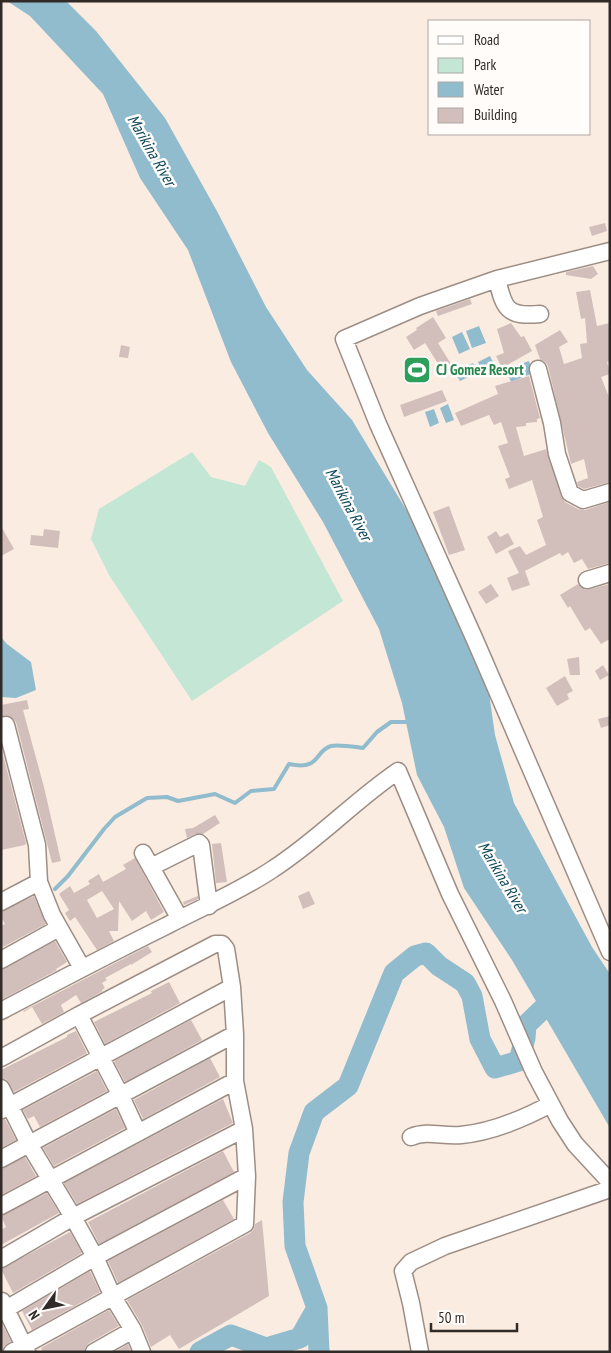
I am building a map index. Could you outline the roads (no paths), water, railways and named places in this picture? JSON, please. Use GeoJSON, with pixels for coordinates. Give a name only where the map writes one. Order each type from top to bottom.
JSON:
{"type":"FeatureCollection","features":[{"type":"Feature","properties":{"kind":"street"},"geometry":{"type":"LineString","coordinates":[[610,251],[497,279],[420,306],[344,339],[378,424],[475,640],[610,952]]}},
{"type":"Feature","properties":{"kind":"street"},"geometry":{"type":"LineString","coordinates":[[497,279],[502,302],[513,312],[526,315],[540,314]]}},
{"type":"Feature","properties":{"kind":"street"},"geometry":{"type":"LineString","coordinates":[[538,368],[552,423],[557,454],[570,493],[583,500],[610,492]]}},
{"type":"Feature","properties":{"kind":"street"},"geometry":{"type":"LineString","coordinates":[[587,580],[608,577]]}},
{"type":"Feature","properties":{"kind":"street"},"geometry":{"type":"LineString","coordinates":[[1,726],[6,725],[37,845],[39,882],[46,902],[82,968]]}},
{"type":"Feature","properties":{"kind":"street"},"geometry":{"type":"LineString","coordinates":[[1,1011],[82,968],[209,906],[274,869],[398,771],[450,894],[534,1072],[575,1144],[610,1182]]}},
{"type":"Feature","properties":{"kind":"street"},"geometry":{"type":"LineString","coordinates":[[152,867],[199,843],[209,906]]}},
{"type":"Feature","properties":{"kind":"street"},"geometry":{"type":"LineString","coordinates":[[143,853],[180,919]]}},
{"type":"Feature","properties":{"kind":"street"},"geometry":{"type":"LineString","coordinates":[[1,902],[39,882]]}},
{"type":"Feature","properties":{"kind":"street"},"geometry":{"type":"LineString","coordinates":[[1,960],[59,928]]}},
{"type":"Feature","properties":{"kind":"street"},"geometry":{"type":"LineString","coordinates":[[1,1058],[79,1015],[217,944],[222,944],[226,949],[232,987],[235,1081],[244,1129],[247,1176],[245,1224],[21,1350],[3,1307],[247,1176]]}},
{"type":"Feature","properties":{"kind":"street"},"geometry":{"type":"LineString","coordinates":[[6,1108],[232,987]]}},
{"type":"Feature","properties":{"kind":"street"},"geometry":{"type":"LineString","coordinates":[[79,1015],[138,1133]]}},
{"type":"Feature","properties":{"kind":"street"},"geometry":{"type":"LineString","coordinates":[[1,1159],[235,1034]]}},
{"type":"Feature","properties":{"kind":"street"},"geometry":{"type":"LineString","coordinates":[[1,1206],[235,1081]]}},
{"type":"Feature","properties":{"kind":"street"},"geometry":{"type":"LineString","coordinates":[[1,1088],[6,1108],[73,1217],[95,1257],[113,1298],[133,1330],[142,1352]]}},
{"type":"Feature","properties":{"kind":"street"},"geometry":{"type":"LineString","coordinates":[[411,1137],[420,1134],[460,1135],[499,1128],[551,1104]]}},
{"type":"Feature","properties":{"kind":"street"},"geometry":{"type":"LineString","coordinates":[[1,1259],[73,1217],[244,1129]]}},
{"type":"Feature","properties":{"kind":"street"},"geometry":{"type":"LineString","coordinates":[[420,1352],[403,1271],[411,1262],[445,1246],[610,1189]]}},
{"type":"Feature","properties":{"kind":"street"},"geometry":{"type":"LineString","coordinates":[[94,1352],[133,1330]]}},
{"type":"Feature","properties":{"kind":"water","name":"Marikina River"},"geometry":{"type":"Polygon","coordinates":[[[7,1],[66,1],[96,31],[165,118],[218,213],[266,307],[307,370],[352,420],[413,521],[487,679],[495,735],[514,803],[592,947],[610,974],[610,1128],[512,960],[464,888],[444,827],[417,775],[402,703],[379,629],[323,522],[268,433],[231,362],[188,250],[140,178],[103,94],[30,16],[7,1]]]}},
{"type":"Feature","properties":{"kind":"water"},"geometry":{"type":"Polygon","coordinates":[[[479,326],[486,343],[472,348],[466,331],[479,326]]]}},
{"type":"Feature","properties":{"kind":"water"},"geometry":{"type":"Polygon","coordinates":[[[462,332],[470,349],[459,354],[452,337],[462,332]]]}},
{"type":"Feature","properties":{"kind":"water"},"geometry":{"type":"Polygon","coordinates":[[[490,356],[495,366],[482,372],[478,362],[490,356]]]}},
{"type":"Feature","properties":{"kind":"water"},"geometry":{"type":"Polygon","coordinates":[[[529,361],[533,373],[511,382],[506,369],[529,361]]]}},
{"type":"Feature","properties":{"kind":"water"},"geometry":{"type":"Polygon","coordinates":[[[473,363],[478,373],[460,381],[454,371],[473,363]]]}},
{"type":"Feature","properties":{"kind":"water"},"geometry":{"type":"Polygon","coordinates":[[[448,404],[454,420],[446,423],[440,408],[448,404]]]}},
{"type":"Feature","properties":{"kind":"water"},"geometry":{"type":"Polygon","coordinates":[[[434,409],[439,423],[430,427],[425,412],[434,409]]]}},
{"type":"Feature","properties":{"kind":"water"},"geometry":{"type":"Polygon","coordinates":[[[1,637],[7,644],[31,662],[36,690],[16,698],[1,697],[1,637]]]}},
{"type":"Feature","properties":{"kind":"waterway"},"geometry":{"type":"LineString","coordinates":[[55,889],[68,876],[115,817],[147,798],[167,797],[178,801],[215,794],[235,803],[251,791],[274,789],[289,764],[307,765],[312,763],[326,748],[334,745],[363,748],[377,732],[391,722],[411,722]]}},
{"type":"Feature","properties":{"kind":"waterway"},"geometry":{"type":"LineString","coordinates":[[319,1352],[317,1308],[295,1246],[293,1202],[299,1153],[314,1112],[348,1086],[394,973],[415,956],[426,953],[439,966],[465,983],[472,996],[480,1039],[495,1068],[519,1061],[526,1025],[552,1000],[565,993]]}},
{"type":"Feature","properties":{"kind":"waterway"},"geometry":{"type":"LineString","coordinates":[[200,1352],[231,1335],[266,1348],[300,1338],[317,1308]]}},
{"type":"Feature","properties":{"kind":"place","name":"CJ Gomez Resort"},"geometry":{"type":"Point","coordinates":[417,370]}}]}
